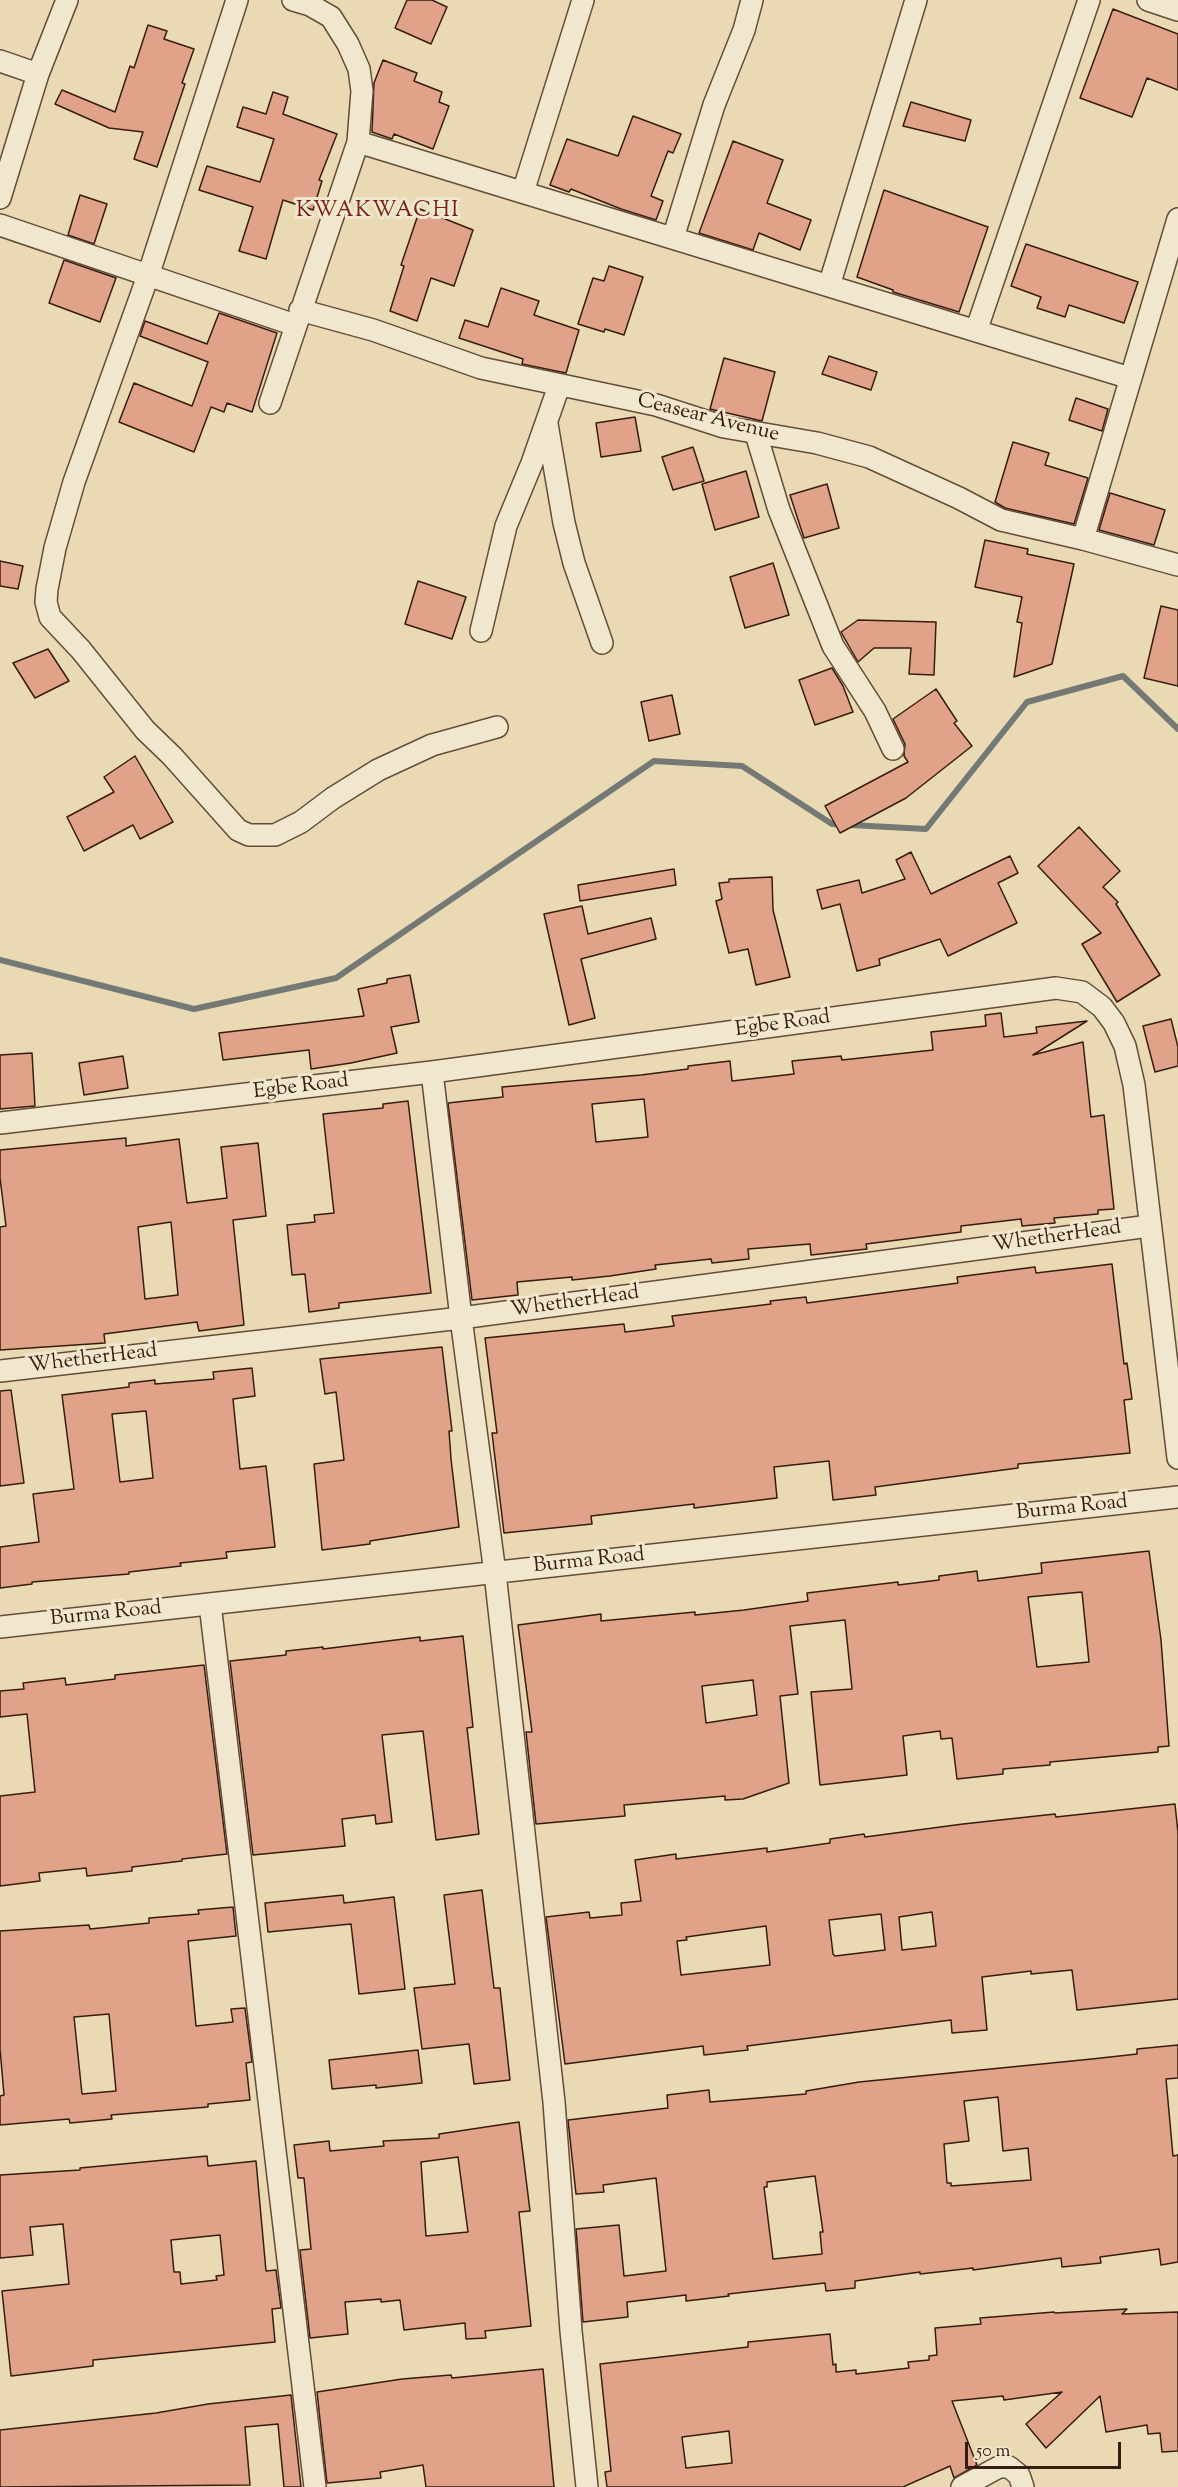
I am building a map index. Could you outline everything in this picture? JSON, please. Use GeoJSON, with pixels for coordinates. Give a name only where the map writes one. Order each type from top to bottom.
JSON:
{"type":"FeatureCollection","features":[{"type":"Feature","properties":{"kind":"street"},"geometry":{"type":"LineString","coordinates":[[0,198],[38,74],[67,0]]}},
{"type":"Feature","properties":{"kind":"street"},"geometry":{"type":"LineString","coordinates":[[237,0],[148,276],[74,482],[55,548],[47,589],[46,602],[50,616],[81,650],[145,730],[172,756],[238,830],[249,835],[275,835],[301,822],[333,798],[378,770],[432,745],[497,727]]}},
{"type":"Feature","properties":{"kind":"street"},"geometry":{"type":"LineString","coordinates":[[270,403],[297,317],[358,142],[362,91],[359,69],[348,44],[331,17],[310,4],[293,0]]}},
{"type":"Feature","properties":{"kind":"street"},"geometry":{"type":"LineString","coordinates":[[524,192],[583,0]]}},
{"type":"Feature","properties":{"kind":"street"},"geometry":{"type":"LineString","coordinates":[[674,238],[714,105],[744,30],[752,0]]}},
{"type":"Feature","properties":{"kind":"street"},"geometry":{"type":"LineString","coordinates":[[829,286],[916,0]]}},
{"type":"Feature","properties":{"kind":"street"},"geometry":{"type":"LineString","coordinates":[[976,331],[1089,0]]}},
{"type":"Feature","properties":{"kind":"street"},"geometry":{"type":"LineString","coordinates":[[1148,0],[1178,10]]}},
{"type":"Feature","properties":{"kind":"street"},"geometry":{"type":"LineString","coordinates":[[0,61],[38,74]]}},
{"type":"Feature","properties":{"kind":"street"},"geometry":{"type":"LineString","coordinates":[[358,142],[1130,378]]}},
{"type":"Feature","properties":{"kind":"street"},"geometry":{"type":"LineString","coordinates":[[1083,539],[1178,219]]}},
{"type":"Feature","properties":{"kind":"street","name":"Ceasear Avenue"},"geometry":{"type":"LineString","coordinates":[[0,225],[148,276],[297,317],[374,330],[481,368],[656,405],[724,427],[756,434],[817,442],[869,457],[1001,520],[1178,565]]}},
{"type":"Feature","properties":{"kind":"street"},"geometry":{"type":"LineString","coordinates":[[481,631],[506,526],[560,386]]}},
{"type":"Feature","properties":{"kind":"street"},"geometry":{"type":"LineString","coordinates":[[546,420],[569,543],[602,643]]}},
{"type":"Feature","properties":{"kind":"street"},"geometry":{"type":"LineString","coordinates":[[756,434],[779,510],[833,646],[875,711],[893,749]]}},
{"type":"Feature","properties":{"kind":"street","name":"Egbe Road"},"geometry":{"type":"LineString","coordinates":[[0,1123],[432,1072],[1056,988],[1082,992],[1102,1007],[1114,1023],[1125,1046],[1134,1085],[1178,1458]]}},
{"type":"Feature","properties":{"kind":"street"},"geometry":{"type":"LineString","coordinates":[[432,1072],[461,1318],[495,1573],[554,2102],[571,2331],[587,2487]]}},
{"type":"Feature","properties":{"kind":"street","name":"WhetherHead"},"geometry":{"type":"LineString","coordinates":[[0,1371],[461,1318],[1149,1226]]}},
{"type":"Feature","properties":{"kind":"street","name":"Burma Road"},"geometry":{"type":"LineString","coordinates":[[0,1627],[1178,1497]]}},
{"type":"Feature","properties":{"kind":"street"},"geometry":{"type":"LineString","coordinates":[[210,1604],[315,2487]]}},
{"type":"Feature","properties":{"kind":"street"},"geometry":{"type":"LineString","coordinates":[[962,2487],[999,2467],[1009,2467],[1019,2475],[1023,2487]]}},
{"type":"Feature","properties":{"kind":"building"},"geometry":{"type":"Polygon","coordinates":[[[407,0],[432,0],[447,7],[431,44],[395,28],[407,0]]]}},
{"type":"Feature","properties":{"kind":"building"},"geometry":{"type":"Polygon","coordinates":[[[1113,9],[1178,34],[1178,90],[1147,78],[1132,117],[1080,98],[1113,9]]]}},
{"type":"Feature","properties":{"kind":"building"},"geometry":{"type":"Polygon","coordinates":[[[148,25],[167,31],[164,39],[194,49],[182,83],[185,84],[157,167],[134,159],[143,132],[109,128],[55,104],[62,90],[115,112],[130,66],[134,68],[148,25]]]}},
{"type":"Feature","properties":{"kind":"building"},"geometry":{"type":"Polygon","coordinates":[[[383,60],[417,73],[414,81],[442,92],[439,102],[449,106],[433,149],[394,134],[392,139],[372,132],[374,83],[383,60]]]}},
{"type":"Feature","properties":{"kind":"building"},"geometry":{"type":"Polygon","coordinates":[[[273,92],[288,97],[283,114],[337,134],[319,180],[322,181],[313,210],[283,200],[266,259],[239,251],[253,207],[199,190],[207,166],[260,182],[274,139],[237,127],[243,107],[266,114],[273,92]]]}},
{"type":"Feature","properties":{"kind":"building"},"geometry":{"type":"Polygon","coordinates":[[[911,102],[971,120],[965,141],[903,126],[911,102]]]}},
{"type":"Feature","properties":{"kind":"building"},"geometry":{"type":"Polygon","coordinates":[[[633,116],[681,134],[673,153],[668,151],[651,196],[663,201],[656,220],[571,189],[569,192],[550,185],[567,139],[618,156],[633,116]]]}},
{"type":"Feature","properties":{"kind":"building"},"geometry":{"type":"Polygon","coordinates":[[[733,141],[783,160],[767,203],[811,220],[800,250],[759,233],[753,250],[699,233],[733,141]]]}},
{"type":"Feature","properties":{"kind":"building"},"geometry":{"type":"Polygon","coordinates":[[[884,190],[988,227],[959,312],[893,292],[893,290],[857,277],[884,190]]]}},
{"type":"Feature","properties":{"kind":"building"},"geometry":{"type":"Polygon","coordinates":[[[80,195],[107,204],[94,244],[68,235],[80,195]]]}},
{"type":"Feature","properties":{"kind":"building"},"geometry":{"type":"Polygon","coordinates":[[[420,209],[473,230],[454,286],[431,278],[417,321],[390,311],[404,266],[401,265],[420,209]]]}},
{"type":"Feature","properties":{"kind":"building"},"geometry":{"type":"Polygon","coordinates":[[[1026,244],[1138,282],[1124,323],[1069,305],[1065,317],[1037,308],[1041,297],[1011,286],[1026,244]]]}},
{"type":"Feature","properties":{"kind":"building"},"geometry":{"type":"Polygon","coordinates":[[[64,260],[116,278],[100,322],[49,303],[64,260]]]}},
{"type":"Feature","properties":{"kind":"building"},"geometry":{"type":"Polygon","coordinates":[[[609,266],[643,277],[624,335],[578,324],[593,278],[604,281],[609,266]]]}},
{"type":"Feature","properties":{"kind":"building"},"geometry":{"type":"Polygon","coordinates":[[[501,288],[539,301],[534,315],[579,330],[566,373],[522,364],[523,359],[459,338],[465,320],[488,327],[501,288]]]}},
{"type":"Feature","properties":{"kind":"building"},"geometry":{"type":"Polygon","coordinates":[[[219,313],[277,333],[252,412],[227,403],[224,412],[211,407],[194,452],[119,422],[134,383],[192,406],[208,362],[140,336],[145,321],[207,344],[219,313]]]}},
{"type":"Feature","properties":{"kind":"building"},"geometry":{"type":"Polygon","coordinates":[[[829,356],[877,372],[871,390],[822,374],[829,356]]]}},
{"type":"Feature","properties":{"kind":"building"},"geometry":{"type":"Polygon","coordinates":[[[724,358],[775,372],[762,421],[710,409],[724,358]]]}},
{"type":"Feature","properties":{"kind":"building"},"geometry":{"type":"Polygon","coordinates":[[[1076,398],[1108,409],[1102,431],[1069,420],[1076,398]]]}},
{"type":"Feature","properties":{"kind":"building"},"geometry":{"type":"Polygon","coordinates":[[[635,417],[641,451],[601,457],[596,423],[635,417]]]}},
{"type":"Feature","properties":{"kind":"building"},"geometry":{"type":"Polygon","coordinates":[[[1013,442],[1049,453],[1045,465],[1088,478],[1074,524],[1005,508],[995,502],[1013,442]]]}},
{"type":"Feature","properties":{"kind":"building"},"geometry":{"type":"Polygon","coordinates":[[[693,447],[704,481],[673,490],[662,457],[693,447]]]}},
{"type":"Feature","properties":{"kind":"building"},"geometry":{"type":"Polygon","coordinates":[[[746,471],[759,517],[715,530],[702,484],[746,471]]]}},
{"type":"Feature","properties":{"kind":"building"},"geometry":{"type":"Polygon","coordinates":[[[827,484],[839,528],[804,538],[790,495],[827,484]]]}},
{"type":"Feature","properties":{"kind":"building"},"geometry":{"type":"Polygon","coordinates":[[[1110,493],[1165,510],[1154,545],[1099,530],[1110,493]]]}},
{"type":"Feature","properties":{"kind":"building"},"geometry":{"type":"Polygon","coordinates":[[[985,540],[1028,549],[1027,554],[1074,564],[1052,664],[1014,677],[1022,623],[1017,622],[1022,597],[975,587],[985,540]]]}},
{"type":"Feature","properties":{"kind":"building"},"geometry":{"type":"Polygon","coordinates":[[[0,561],[23,566],[18,589],[0,586],[0,561]]]}},
{"type":"Feature","properties":{"kind":"building"},"geometry":{"type":"Polygon","coordinates":[[[773,563],[789,615],[745,628],[730,577],[773,563]]]}},
{"type":"Feature","properties":{"kind":"building"},"geometry":{"type":"Polygon","coordinates":[[[418,581],[466,597],[452,639],[405,624],[418,581]]]}},
{"type":"Feature","properties":{"kind":"building"},"geometry":{"type":"Polygon","coordinates":[[[1161,606],[1178,610],[1178,686],[1144,678],[1161,606]]]}},
{"type":"Feature","properties":{"kind":"building"},"geometry":{"type":"Polygon","coordinates":[[[858,620],[936,622],[934,675],[909,674],[911,648],[874,648],[858,662],[841,632],[858,620]]]}},
{"type":"Feature","properties":{"kind":"building"},"geometry":{"type":"Polygon","coordinates":[[[48,649],[69,681],[35,698],[13,663],[48,649]]]}},
{"type":"Feature","properties":{"kind":"building"},"geometry":{"type":"Polygon","coordinates":[[[832,668],[843,686],[853,712],[815,725],[799,680],[832,668]]]}},
{"type":"Feature","properties":{"kind":"building"},"geometry":{"type":"Polygon","coordinates":[[[936,689],[957,721],[954,723],[972,746],[906,798],[840,833],[825,806],[908,762],[904,756],[905,744],[893,719],[936,689]]]}},
{"type":"Feature","properties":{"kind":"building"},"geometry":{"type":"Polygon","coordinates":[[[672,695],[680,734],[649,741],[641,702],[672,695]]]}},
{"type":"Feature","properties":{"kind":"building"},"geometry":{"type":"Polygon","coordinates":[[[135,756],[173,822],[140,839],[133,825],[84,851],[67,817],[114,792],[104,777],[135,756]]]}},
{"type":"Feature","properties":{"kind":"building"},"geometry":{"type":"Polygon","coordinates":[[[1079,827],[1120,871],[1103,887],[1118,902],[1116,904],[1160,975],[1117,1002],[1082,944],[1101,933],[1038,866],[1079,827]]]}},
{"type":"Feature","properties":{"kind":"building"},"geometry":{"type":"Polygon","coordinates":[[[911,852],[931,894],[1010,856],[1018,873],[998,883],[1017,923],[948,956],[940,939],[879,959],[880,965],[857,971],[840,904],[822,909],[817,890],[859,880],[862,893],[905,879],[896,860],[911,852]]]}},
{"type":"Feature","properties":{"kind":"building"},"geometry":{"type":"Polygon","coordinates":[[[674,869],[676,885],[580,901],[578,885],[674,869]]]}},
{"type":"Feature","properties":{"kind":"building"},"geometry":{"type":"Polygon","coordinates":[[[772,877],[773,910],[790,977],[756,985],[748,949],[729,953],[716,901],[722,899],[719,883],[729,882],[729,879],[772,877]]]}},
{"type":"Feature","properties":{"kind":"building"},"geometry":{"type":"Polygon","coordinates":[[[582,906],[588,934],[651,918],[656,939],[581,959],[595,1018],[569,1025],[544,914],[582,906]]]}},
{"type":"Feature","properties":{"kind":"building"},"geometry":{"type":"Polygon","coordinates":[[[410,975],[419,1022],[391,1027],[397,1053],[311,1069],[309,1050],[223,1060],[219,1033],[364,1016],[358,989],[387,983],[387,979],[410,975]]]}},
{"type":"Feature","properties":{"kind":"building"},"geometry":{"type":"Polygon","coordinates":[[[1001,1013],[1004,1037],[1037,1033],[1036,1027],[1087,1021],[1033,1055],[1083,1042],[1091,1117],[1104,1115],[1114,1209],[1098,1210],[1098,1214],[1054,1218],[1055,1223],[1022,1226],[1021,1219],[961,1226],[961,1232],[866,1244],[867,1249],[811,1255],[810,1244],[748,1249],[749,1259],[712,1263],[711,1259],[655,1265],[656,1269],[610,1276],[517,1282],[518,1295],[472,1300],[448,1103],[503,1097],[502,1087],[641,1075],[730,1061],[732,1081],[794,1074],[792,1061],[841,1056],[842,1060],[933,1050],[931,1032],[986,1026],[985,1015],[1001,1013]],[[644,1099],[592,1104],[596,1142],[648,1137],[644,1099]]]}},
{"type":"Feature","properties":{"kind":"building"},"geometry":{"type":"Polygon","coordinates":[[[1171,1019],[1178,1047],[1178,1066],[1155,1072],[1143,1026],[1171,1019]]]}},
{"type":"Feature","properties":{"kind":"building"},"geometry":{"type":"Polygon","coordinates":[[[32,1053],[35,1106],[0,1109],[0,1055],[32,1053]]]}},
{"type":"Feature","properties":{"kind":"building"},"geometry":{"type":"Polygon","coordinates":[[[123,1056],[128,1088],[84,1095],[79,1063],[123,1056]]]}},
{"type":"Feature","properties":{"kind":"building"},"geometry":{"type":"Polygon","coordinates":[[[408,1101],[431,1293],[339,1303],[339,1308],[309,1312],[305,1274],[292,1275],[287,1225],[315,1222],[314,1215],[334,1213],[323,1114],[383,1108],[383,1104],[408,1101]]]}},
{"type":"Feature","properties":{"kind":"building"},"geometry":{"type":"Polygon","coordinates":[[[126,1138],[126,1146],[179,1139],[187,1203],[227,1198],[221,1147],[258,1143],[266,1216],[233,1220],[244,1325],[199,1331],[197,1322],[104,1334],[105,1343],[0,1350],[0,1227],[6,1226],[0,1178],[0,1150],[126,1138]],[[171,1222],[138,1227],[145,1299],[178,1295],[171,1222]]]}},
{"type":"Feature","properties":{"kind":"building"},"geometry":{"type":"Polygon","coordinates":[[[1112,1264],[1124,1364],[1127,1363],[1132,1399],[1124,1400],[1130,1453],[1018,1464],[1018,1468],[875,1487],[876,1495],[833,1500],[829,1461],[774,1467],[777,1498],[694,1508],[694,1504],[591,1516],[592,1524],[504,1533],[492,1433],[497,1433],[485,1338],[624,1324],[625,1332],[674,1326],[672,1316],[771,1304],[770,1301],[806,1297],[807,1303],[958,1283],[957,1277],[1035,1267],[1036,1273],[1112,1264]]]}},
{"type":"Feature","properties":{"kind":"building"},"geometry":{"type":"Polygon","coordinates":[[[442,1347],[452,1431],[449,1431],[451,1459],[459,1527],[370,1541],[370,1544],[322,1550],[314,1464],[344,1460],[336,1392],[325,1394],[320,1359],[442,1347]]]}},
{"type":"Feature","properties":{"kind":"building"},"geometry":{"type":"Polygon","coordinates":[[[252,1368],[255,1396],[233,1399],[240,1469],[266,1466],[275,1547],[226,1552],[227,1558],[180,1563],[181,1566],[129,1572],[129,1574],[32,1582],[32,1584],[0,1588],[0,1547],[39,1542],[33,1494],[74,1489],[62,1395],[129,1387],[129,1383],[155,1380],[155,1384],[214,1379],[213,1372],[252,1368]],[[146,1411],[112,1414],[120,1482],[153,1478],[146,1411]]]}},
{"type":"Feature","properties":{"kind":"building"},"geometry":{"type":"Polygon","coordinates":[[[11,1390],[24,1483],[0,1486],[0,1391],[11,1390]]]}},
{"type":"Feature","properties":{"kind":"building"},"geometry":{"type":"Polygon","coordinates":[[[1149,1551],[1161,1640],[1169,1746],[1158,1747],[1158,1752],[1050,1762],[1050,1765],[1003,1769],[1003,1774],[957,1779],[952,1738],[941,1739],[940,1731],[903,1736],[907,1775],[820,1785],[811,1692],[852,1689],[845,1620],[790,1626],[798,1694],[780,1696],[789,1783],[743,1799],[725,1800],[725,1796],[624,1805],[625,1816],[536,1824],[526,1732],[532,1732],[518,1625],[601,1614],[601,1621],[744,1610],[808,1601],[807,1593],[898,1582],[898,1585],[939,1580],[939,1576],[977,1571],[978,1581],[1042,1573],[1041,1563],[1149,1551]],[[1082,1592],[1028,1597],[1037,1667],[1089,1662],[1082,1592]],[[753,1680],[702,1686],[706,1723],[757,1715],[753,1680]]]}},
{"type":"Feature","properties":{"kind":"building"},"geometry":{"type":"Polygon","coordinates":[[[463,1636],[473,1727],[467,1728],[479,1834],[436,1840],[423,1731],[382,1735],[392,1822],[376,1824],[375,1815],[342,1819],[345,1846],[253,1855],[230,1661],[286,1655],[286,1651],[323,1647],[323,1649],[420,1637],[420,1641],[463,1636]]]}},
{"type":"Feature","properties":{"kind":"building"},"geometry":{"type":"Polygon","coordinates":[[[204,1665],[227,1854],[132,1867],[132,1871],[87,1876],[86,1868],[39,1873],[40,1881],[0,1886],[0,1796],[35,1792],[27,1714],[0,1717],[0,1691],[24,1689],[23,1683],[65,1678],[66,1685],[115,1679],[115,1675],[204,1665]]]}},
{"type":"Feature","properties":{"kind":"building"},"geometry":{"type":"Polygon","coordinates":[[[1175,1804],[1178,1833],[1178,1999],[1077,2010],[1072,1970],[1031,1974],[1031,1971],[982,1977],[987,2030],[952,2033],[951,2020],[747,2046],[748,2050],[704,2055],[703,2046],[565,2064],[546,1917],[589,1912],[590,1918],[622,1915],[621,1903],[641,1901],[635,1860],[676,1854],[676,1859],[767,1848],[767,1852],[830,1843],[830,1839],[864,1834],[865,1837],[1055,1814],[1056,1817],[1175,1804]],[[932,1912],[899,1917],[902,1950],[936,1946],[932,1912]],[[881,1914],[829,1920],[835,1956],[885,1950],[881,1914]],[[766,1926],[686,1937],[687,1940],[677,1941],[681,1975],[770,1965],[766,1926]]]}},
{"type":"Feature","properties":{"kind":"building"},"geometry":{"type":"Polygon","coordinates":[[[482,1890],[494,1988],[500,1988],[510,2080],[474,2084],[469,2044],[422,2049],[414,1988],[455,1984],[444,1895],[482,1890]]]}},
{"type":"Feature","properties":{"kind":"building"},"geometry":{"type":"Polygon","coordinates":[[[343,1895],[344,1903],[394,1897],[405,1989],[359,1994],[351,1924],[268,1932],[265,1903],[343,1895]]]}},
{"type":"Feature","properties":{"kind":"building"},"geometry":{"type":"Polygon","coordinates":[[[233,1907],[236,1936],[188,1941],[196,2026],[233,2022],[231,2009],[245,2008],[252,2062],[246,2063],[250,2100],[208,2104],[208,2107],[111,2115],[112,2119],[70,2123],[69,2119],[0,2125],[0,2096],[4,2095],[0,2049],[0,1931],[89,1925],[90,1929],[149,1923],[149,1918],[199,1914],[198,1910],[233,1907]],[[109,2014],[74,2017],[82,2094],[116,2091],[109,2014]]]}},
{"type":"Feature","properties":{"kind":"building"},"geometry":{"type":"Polygon","coordinates":[[[1178,2045],[1178,2078],[1166,2079],[1173,2156],[1178,2155],[1178,2262],[1161,2265],[1159,2249],[1100,2257],[1101,2263],[1062,2267],[1061,2258],[973,2270],[973,2268],[920,2274],[920,2272],[855,2281],[855,2288],[826,2291],[825,2283],[686,2301],[686,2295],[627,2302],[628,2317],[583,2322],[576,2229],[619,2225],[624,2276],[666,2271],[656,2178],[603,2185],[604,2192],[576,2194],[568,2120],[668,2108],[667,2095],[709,2090],[710,2102],[806,2094],[806,2091],[859,2082],[1137,2054],[1137,2049],[1178,2045]],[[998,2097],[964,2101],[969,2141],[944,2144],[947,2183],[951,2183],[951,2186],[1031,2180],[1028,2148],[1003,2151],[998,2097]],[[815,2176],[767,2182],[767,2187],[764,2187],[773,2259],[822,2254],[820,2232],[823,2232],[815,2176]]]}},
{"type":"Feature","properties":{"kind":"building"},"geometry":{"type":"Polygon","coordinates":[[[418,2050],[422,2083],[376,2088],[376,2085],[332,2089],[329,2060],[418,2050]]]}},
{"type":"Feature","properties":{"kind":"building"},"geometry":{"type":"Polygon","coordinates":[[[519,2122],[530,2211],[519,2212],[531,2326],[485,2331],[486,2338],[466,2339],[465,2323],[404,2330],[400,2300],[381,2302],[381,2299],[345,2302],[348,2334],[310,2338],[300,2250],[311,2249],[304,2178],[298,2178],[294,2145],[329,2141],[330,2151],[384,2146],[383,2141],[439,2138],[439,2134],[519,2122]],[[458,2157],[421,2162],[426,2236],[468,2232],[458,2157]]]}},
{"type":"Feature","properties":{"kind":"building"},"geometry":{"type":"Polygon","coordinates":[[[207,2156],[208,2166],[256,2161],[266,2271],[276,2270],[281,2308],[272,2309],[275,2342],[93,2360],[93,2366],[11,2376],[2,2291],[69,2284],[63,2224],[30,2227],[33,2255],[0,2258],[0,2175],[80,2170],[80,2168],[207,2156]],[[220,2235],[171,2240],[174,2272],[180,2272],[181,2284],[217,2280],[216,2276],[224,2275],[220,2235]]]}},
{"type":"Feature","properties":{"kind":"building"},"geometry":{"type":"Polygon","coordinates":[[[1127,2309],[1122,2314],[1178,2312],[1178,2451],[1162,2452],[1160,2433],[1148,2434],[1147,2425],[1106,2432],[1100,2396],[1046,2448],[1026,2424],[1062,2392],[1004,2400],[1003,2396],[952,2401],[977,2465],[954,2478],[950,2466],[903,2487],[607,2487],[605,2472],[611,2471],[600,2364],[748,2347],[748,2342],[830,2334],[833,2365],[836,2364],[836,2372],[856,2370],[856,2374],[909,2368],[908,2362],[929,2360],[929,2356],[937,2355],[935,2328],[981,2324],[980,2318],[1127,2309]],[[729,2431],[682,2437],[686,2468],[732,2463],[729,2431]]]}},
{"type":"Feature","properties":{"kind":"building"},"geometry":{"type":"Polygon","coordinates":[[[543,2369],[554,2487],[426,2487],[423,2465],[380,2472],[381,2478],[327,2483],[317,2392],[402,2379],[451,2375],[452,2378],[543,2369]]]}},
{"type":"Feature","properties":{"kind":"building"},"geometry":{"type":"Polygon","coordinates":[[[291,2395],[301,2487],[284,2487],[278,2424],[245,2427],[250,2485],[0,2487],[0,2430],[291,2395]]]}},
{"type":"Feature","properties":{"kind":"waterway"},"geometry":{"type":"LineString","coordinates":[[0,960],[194,1009],[336,978],[654,761],[742,766],[832,824],[926,829],[1027,702],[1123,676],[1178,729]]}},
{"type":"Feature","properties":{"kind":"district","name":"KWAKWACHI"},"geometry":{"type":"Point","coordinates":[378,212]}}]}
